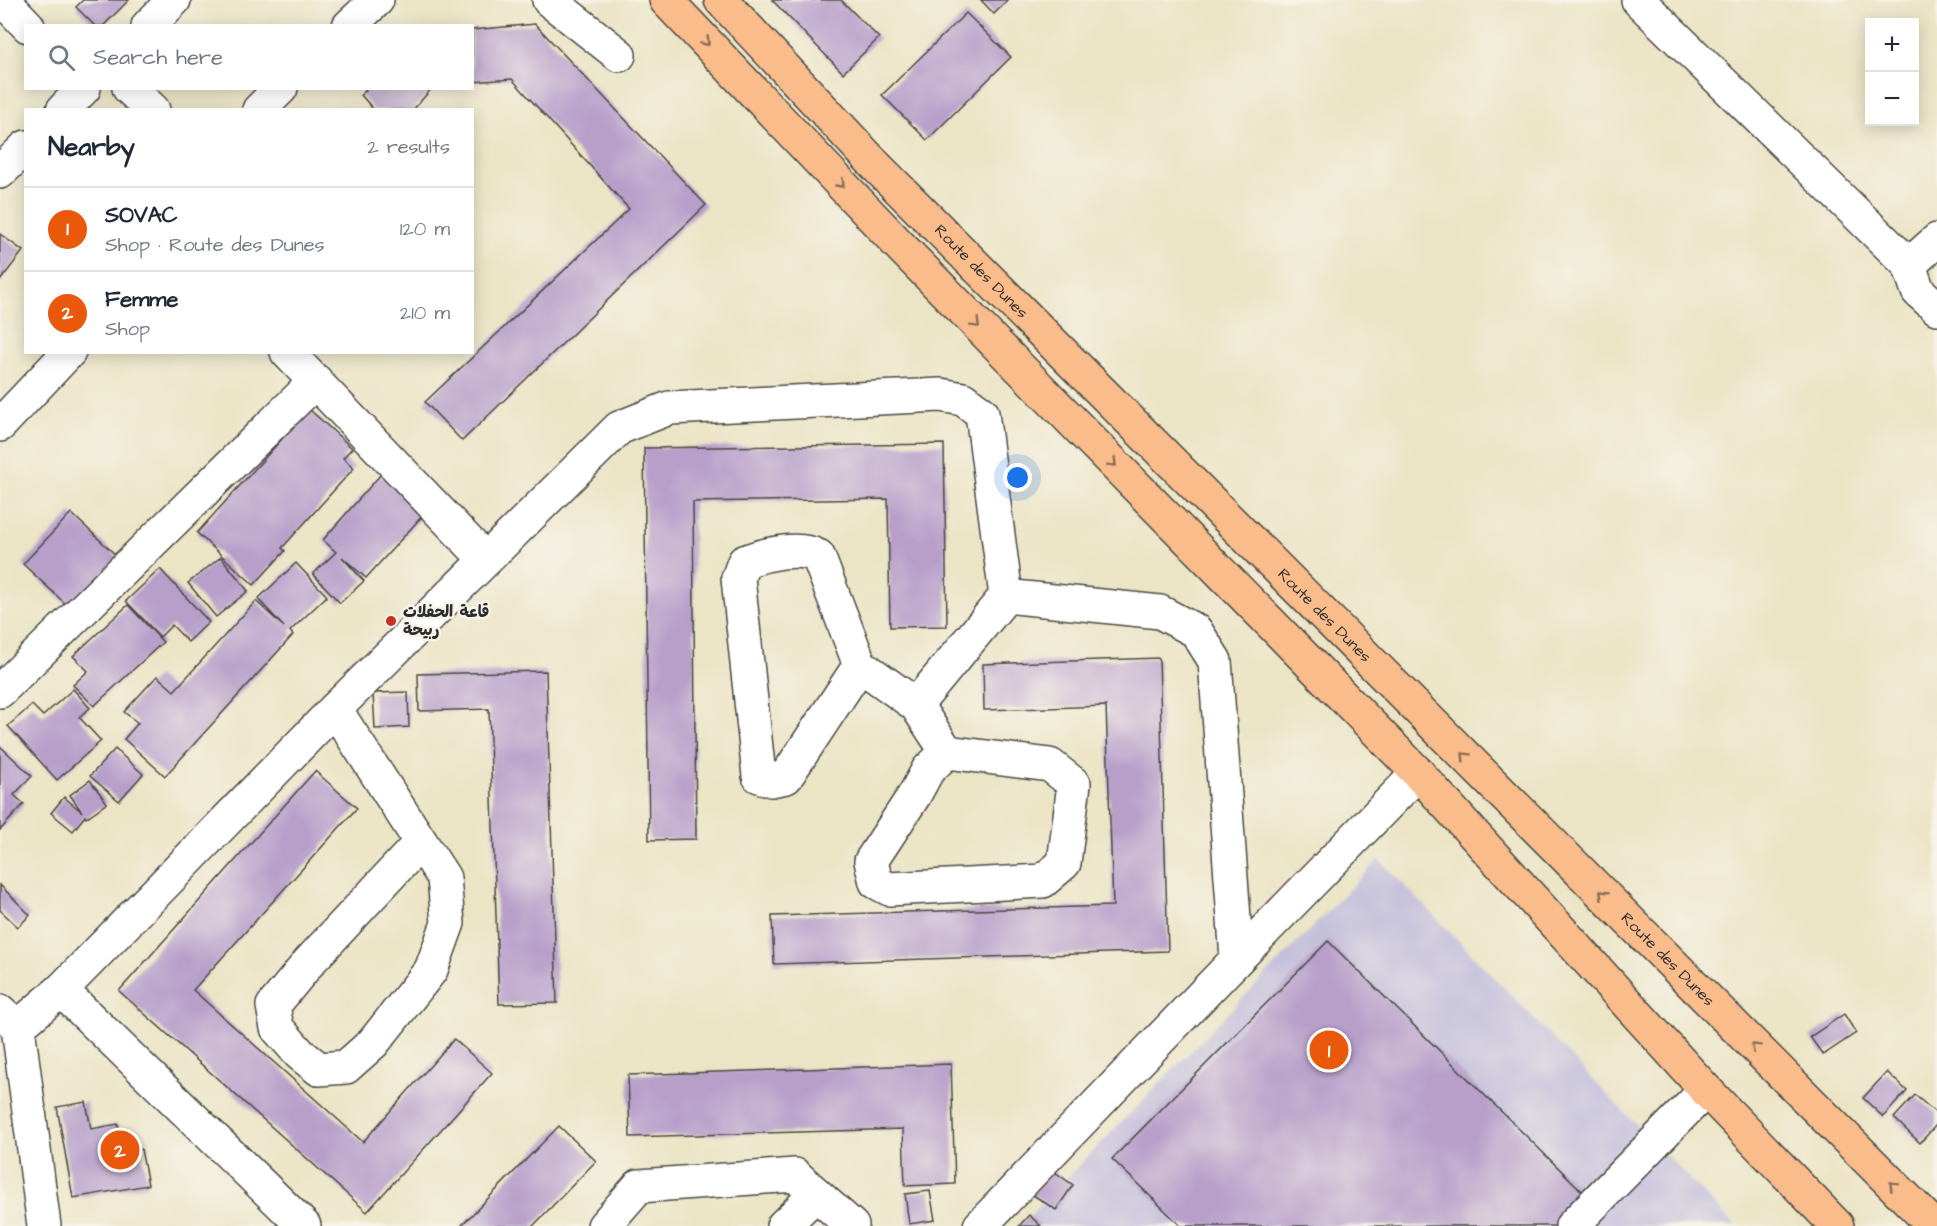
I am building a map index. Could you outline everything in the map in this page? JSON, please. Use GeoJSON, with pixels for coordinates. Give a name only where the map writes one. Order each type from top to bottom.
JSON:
{"type":"FeatureCollection","features":[{"type":"Feature","properties":{"kind":"main road"},"geometry":{"type":"LineString","coordinates":[[666,0],[903,249],[1418,773],[1706,1090],[1837,1226]]}},
{"type":"Feature","properties":{"kind":"main road","name":"Route des Dunes"},"geometry":{"type":"LineString","coordinates":[[721,0],[879,169],[1934,1226]]}},
{"type":"Feature","properties":{"kind":"street"},"geometry":{"type":"LineString","coordinates":[[3,0],[26,24]]}},
{"type":"Feature","properties":{"kind":"street"},"geometry":{"type":"LineString","coordinates":[[150,24],[174,0]]}},
{"type":"Feature","properties":{"kind":"street"},"geometry":{"type":"LineString","coordinates":[[351,24],[377,0]]}},
{"type":"Feature","properties":{"kind":"street"},"geometry":{"type":"LineString","coordinates":[[549,0],[619,55]]}},
{"type":"Feature","properties":{"kind":"street"},"geometry":{"type":"LineString","coordinates":[[1638,0],[1909,265],[1918,291],[1937,308]]}},
{"type":"Feature","properties":{"kind":"street"},"geometry":{"type":"LineString","coordinates":[[65,108],[82,90]]}},
{"type":"Feature","properties":{"kind":"street"},"geometry":{"type":"LineString","coordinates":[[131,90],[151,108]]}},
{"type":"Feature","properties":{"kind":"street"},"geometry":{"type":"LineString","coordinates":[[261,108],[279,90]]}},
{"type":"Feature","properties":{"kind":"street"},"geometry":{"type":"LineString","coordinates":[[0,172],[24,149]]}},
{"type":"Feature","properties":{"kind":"street"},"geometry":{"type":"LineString","coordinates":[[1909,265],[1937,240]]}},
{"type":"Feature","properties":{"kind":"street"},"geometry":{"type":"LineString","coordinates":[[0,425],[67,354]]}},
{"type":"Feature","properties":{"kind":"street"},"geometry":{"type":"LineString","coordinates":[[289,354],[485,559]]}},
{"type":"Feature","properties":{"kind":"street"},"geometry":{"type":"LineString","coordinates":[[0,691],[316,381]]}},
{"type":"Feature","properties":{"kind":"street"},"geometry":{"type":"LineString","coordinates":[[44,1226],[9,1019],[61,990],[335,709],[620,428],[669,408],[941,395],[963,399],[982,412],[1006,596],[916,705]]}},
{"type":"Feature","properties":{"kind":"street"},"geometry":{"type":"LineString","coordinates":[[860,665],[786,777],[771,780],[759,776],[738,579],[744,562],[799,550],[818,556],[860,665],[916,705],[946,752]]}},
{"type":"Feature","properties":{"kind":"street"},"geometry":{"type":"LineString","coordinates":[[1006,596],[1160,612],[1196,631],[1215,661],[1237,958]]}},
{"type":"Feature","properties":{"kind":"street"},"geometry":{"type":"LineString","coordinates":[[335,709],[421,842],[444,878],[448,923],[431,970],[373,1043],[346,1067],[319,1069],[300,1054],[277,1028],[273,1006],[310,961],[421,842]]}},
{"type":"Feature","properties":{"kind":"street"},"geometry":{"type":"LineString","coordinates":[[946,752],[1050,765],[1074,784],[1065,863],[1043,881],[889,889],[876,882],[871,861],[928,770],[946,752]]}},
{"type":"Feature","properties":{"kind":"street"},"geometry":{"type":"LineString","coordinates":[[980,1226],[1418,773]]}},
{"type":"Feature","properties":{"kind":"street"},"geometry":{"type":"LineString","coordinates":[[61,990],[304,1226]]}},
{"type":"Feature","properties":{"kind":"street"},"geometry":{"type":"LineString","coordinates":[[1572,1226],[1706,1090]]}},
{"type":"Feature","properties":{"kind":"street"},"geometry":{"type":"LineString","coordinates":[[604,1226],[639,1185],[795,1175],[852,1226]]}},
{"type":"Feature","properties":{"kind":"street"},"geometry":{"type":"LineString","coordinates":[[783,1226],[816,1194]]}},
{"type":"Feature","properties":{"kind":"shaded area"},"geometry":{"type":"Polygon","coordinates":[[[1379,859],[1735,1226],[1020,1226],[1379,859]]]}},
{"type":"Feature","properties":{"kind":"building"},"geometry":{"type":"Polygon","coordinates":[[[83,0],[129,0],[105,24],[93,24],[76,7],[83,0]]]}},
{"type":"Feature","properties":{"kind":"building"},"geometry":{"type":"Polygon","coordinates":[[[772,0],[841,0],[879,38],[843,73],[772,0]]]}},
{"type":"Feature","properties":{"kind":"building"},"geometry":{"type":"Polygon","coordinates":[[[981,0],[1008,0],[994,14],[981,0]]]}},
{"type":"Feature","properties":{"kind":"building"},"geometry":{"type":"Polygon","coordinates":[[[966,13],[1011,57],[927,140],[882,95],[966,13]]]}},
{"type":"Feature","properties":{"kind":"building"},"geometry":{"type":"Polygon","coordinates":[[[535,24],[706,205],[462,441],[425,402],[629,209],[512,79],[474,82],[474,30],[535,24]]]}},
{"type":"Feature","properties":{"kind":"building"},"geometry":{"type":"Polygon","coordinates":[[[366,90],[430,90],[415,108],[372,108],[361,95],[366,90]]]}},
{"type":"Feature","properties":{"kind":"building"},"geometry":{"type":"Polygon","coordinates":[[[0,234],[23,251],[0,281],[0,234]]]}},
{"type":"Feature","properties":{"kind":"building"},"geometry":{"type":"Polygon","coordinates":[[[309,409],[352,448],[343,458],[354,468],[282,548],[285,551],[254,585],[197,533],[309,409]]]}},
{"type":"Feature","properties":{"kind":"building"},"geometry":{"type":"Polygon","coordinates":[[[944,444],[947,626],[890,627],[888,499],[693,502],[696,839],[649,840],[644,448],[944,444]]]}},
{"type":"Feature","properties":{"kind":"building"},"geometry":{"type":"Polygon","coordinates":[[[381,474],[425,513],[366,578],[342,557],[364,581],[340,603],[313,574],[336,552],[323,540],[381,474]]]}},
{"type":"Feature","properties":{"kind":"building"},"geometry":{"type":"Polygon","coordinates":[[[71,513],[120,559],[72,610],[23,564],[71,513]]]}},
{"type":"Feature","properties":{"kind":"building"},"geometry":{"type":"Polygon","coordinates":[[[221,557],[248,591],[216,617],[188,583],[221,557]]]}},
{"type":"Feature","properties":{"kind":"building"},"geometry":{"type":"Polygon","coordinates":[[[296,563],[327,596],[290,631],[293,635],[165,776],[124,739],[138,723],[124,712],[157,676],[174,691],[256,601],[284,627],[258,599],[296,563]]]}},
{"type":"Feature","properties":{"kind":"building"},"geometry":{"type":"Polygon","coordinates":[[[160,569],[209,622],[188,642],[172,625],[160,637],[126,601],[160,569]]]}},
{"type":"Feature","properties":{"kind":"building"},"geometry":{"type":"Polygon","coordinates":[[[128,605],[163,642],[94,706],[73,685],[88,671],[73,656],[128,605]]]}},
{"type":"Feature","properties":{"kind":"building"},"geometry":{"type":"Polygon","coordinates":[[[1159,658],[1168,951],[774,964],[772,916],[1113,906],[1106,706],[984,710],[983,664],[1159,658]]]}},
{"type":"Feature","properties":{"kind":"building"},"geometry":{"type":"Polygon","coordinates":[[[546,671],[557,1003],[499,1004],[489,709],[419,711],[418,674],[546,671]]]}},
{"type":"Feature","properties":{"kind":"building"},"geometry":{"type":"Polygon","coordinates":[[[73,689],[90,708],[79,717],[101,741],[57,780],[8,726],[32,705],[43,716],[73,689]]]}},
{"type":"Feature","properties":{"kind":"building"},"geometry":{"type":"Polygon","coordinates":[[[408,692],[409,727],[375,729],[373,693],[408,692]]]}},
{"type":"Feature","properties":{"kind":"building"},"geometry":{"type":"Polygon","coordinates":[[[0,746],[32,776],[14,795],[24,804],[0,830],[0,746]]]}},
{"type":"Feature","properties":{"kind":"building"},"geometry":{"type":"Polygon","coordinates":[[[115,749],[143,774],[119,801],[90,776],[115,749]]]}},
{"type":"Feature","properties":{"kind":"building"},"geometry":{"type":"Polygon","coordinates":[[[315,771],[357,808],[193,990],[363,1142],[454,1039],[492,1073],[367,1212],[119,991],[315,771]]]}},
{"type":"Feature","properties":{"kind":"building"},"geometry":{"type":"Polygon","coordinates":[[[90,780],[107,803],[86,818],[85,816],[73,831],[51,813],[64,797],[82,812],[70,795],[90,780]]]}},
{"type":"Feature","properties":{"kind":"building"},"geometry":{"type":"Polygon","coordinates":[[[0,885],[30,915],[18,927],[0,910],[0,885]]]}},
{"type":"Feature","properties":{"kind":"building"},"geometry":{"type":"Polygon","coordinates":[[[1328,941],[1585,1194],[1554,1226],[1181,1226],[1112,1159],[1328,941]]]}},
{"type":"Feature","properties":{"kind":"building"},"geometry":{"type":"Polygon","coordinates":[[[1844,1014],[1856,1033],[1823,1055],[1810,1037],[1844,1014]]]}},
{"type":"Feature","properties":{"kind":"building"},"geometry":{"type":"Polygon","coordinates":[[[951,1064],[955,1184],[905,1186],[903,1129],[630,1137],[628,1075],[951,1064]]]}},
{"type":"Feature","properties":{"kind":"building"},"geometry":{"type":"Polygon","coordinates":[[[1887,1072],[1907,1091],[1883,1117],[1863,1098],[1887,1072]]]}},
{"type":"Feature","properties":{"kind":"building"},"geometry":{"type":"Polygon","coordinates":[[[1915,1095],[1937,1114],[1937,1124],[1920,1143],[1894,1118],[1915,1095]]]}},
{"type":"Feature","properties":{"kind":"building"},"geometry":{"type":"Polygon","coordinates":[[[86,1102],[91,1129],[118,1124],[123,1152],[141,1149],[148,1185],[73,1198],[57,1107],[86,1102]]]}},
{"type":"Feature","properties":{"kind":"building"},"geometry":{"type":"Polygon","coordinates":[[[559,1126],[596,1161],[533,1226],[461,1226],[559,1126]]]}},
{"type":"Feature","properties":{"kind":"building"},"geometry":{"type":"Polygon","coordinates":[[[1048,1167],[1073,1185],[1056,1210],[1030,1193],[1048,1167]]]}},
{"type":"Feature","properties":{"kind":"building"},"geometry":{"type":"Polygon","coordinates":[[[930,1191],[935,1220],[909,1224],[905,1194],[930,1191]]]}},
{"type":"Feature","properties":{"kind":"building"},"geometry":{"type":"Polygon","coordinates":[[[1029,1215],[1041,1226],[1019,1226],[1029,1215]]]}},
{"type":"Feature","properties":{"kind":"place","name":"قاعة الحفلات ربيحة"},"geometry":{"type":"Point","coordinates":[391,621]}},
{"type":"Feature","properties":{"kind":"place","name":"SOVAC"},"geometry":{"type":"Point","coordinates":[1329,1050]}},
{"type":"Feature","properties":{"kind":"place","name":"Femme"},"geometry":{"type":"Point","coordinates":[120,1150]}}]}
